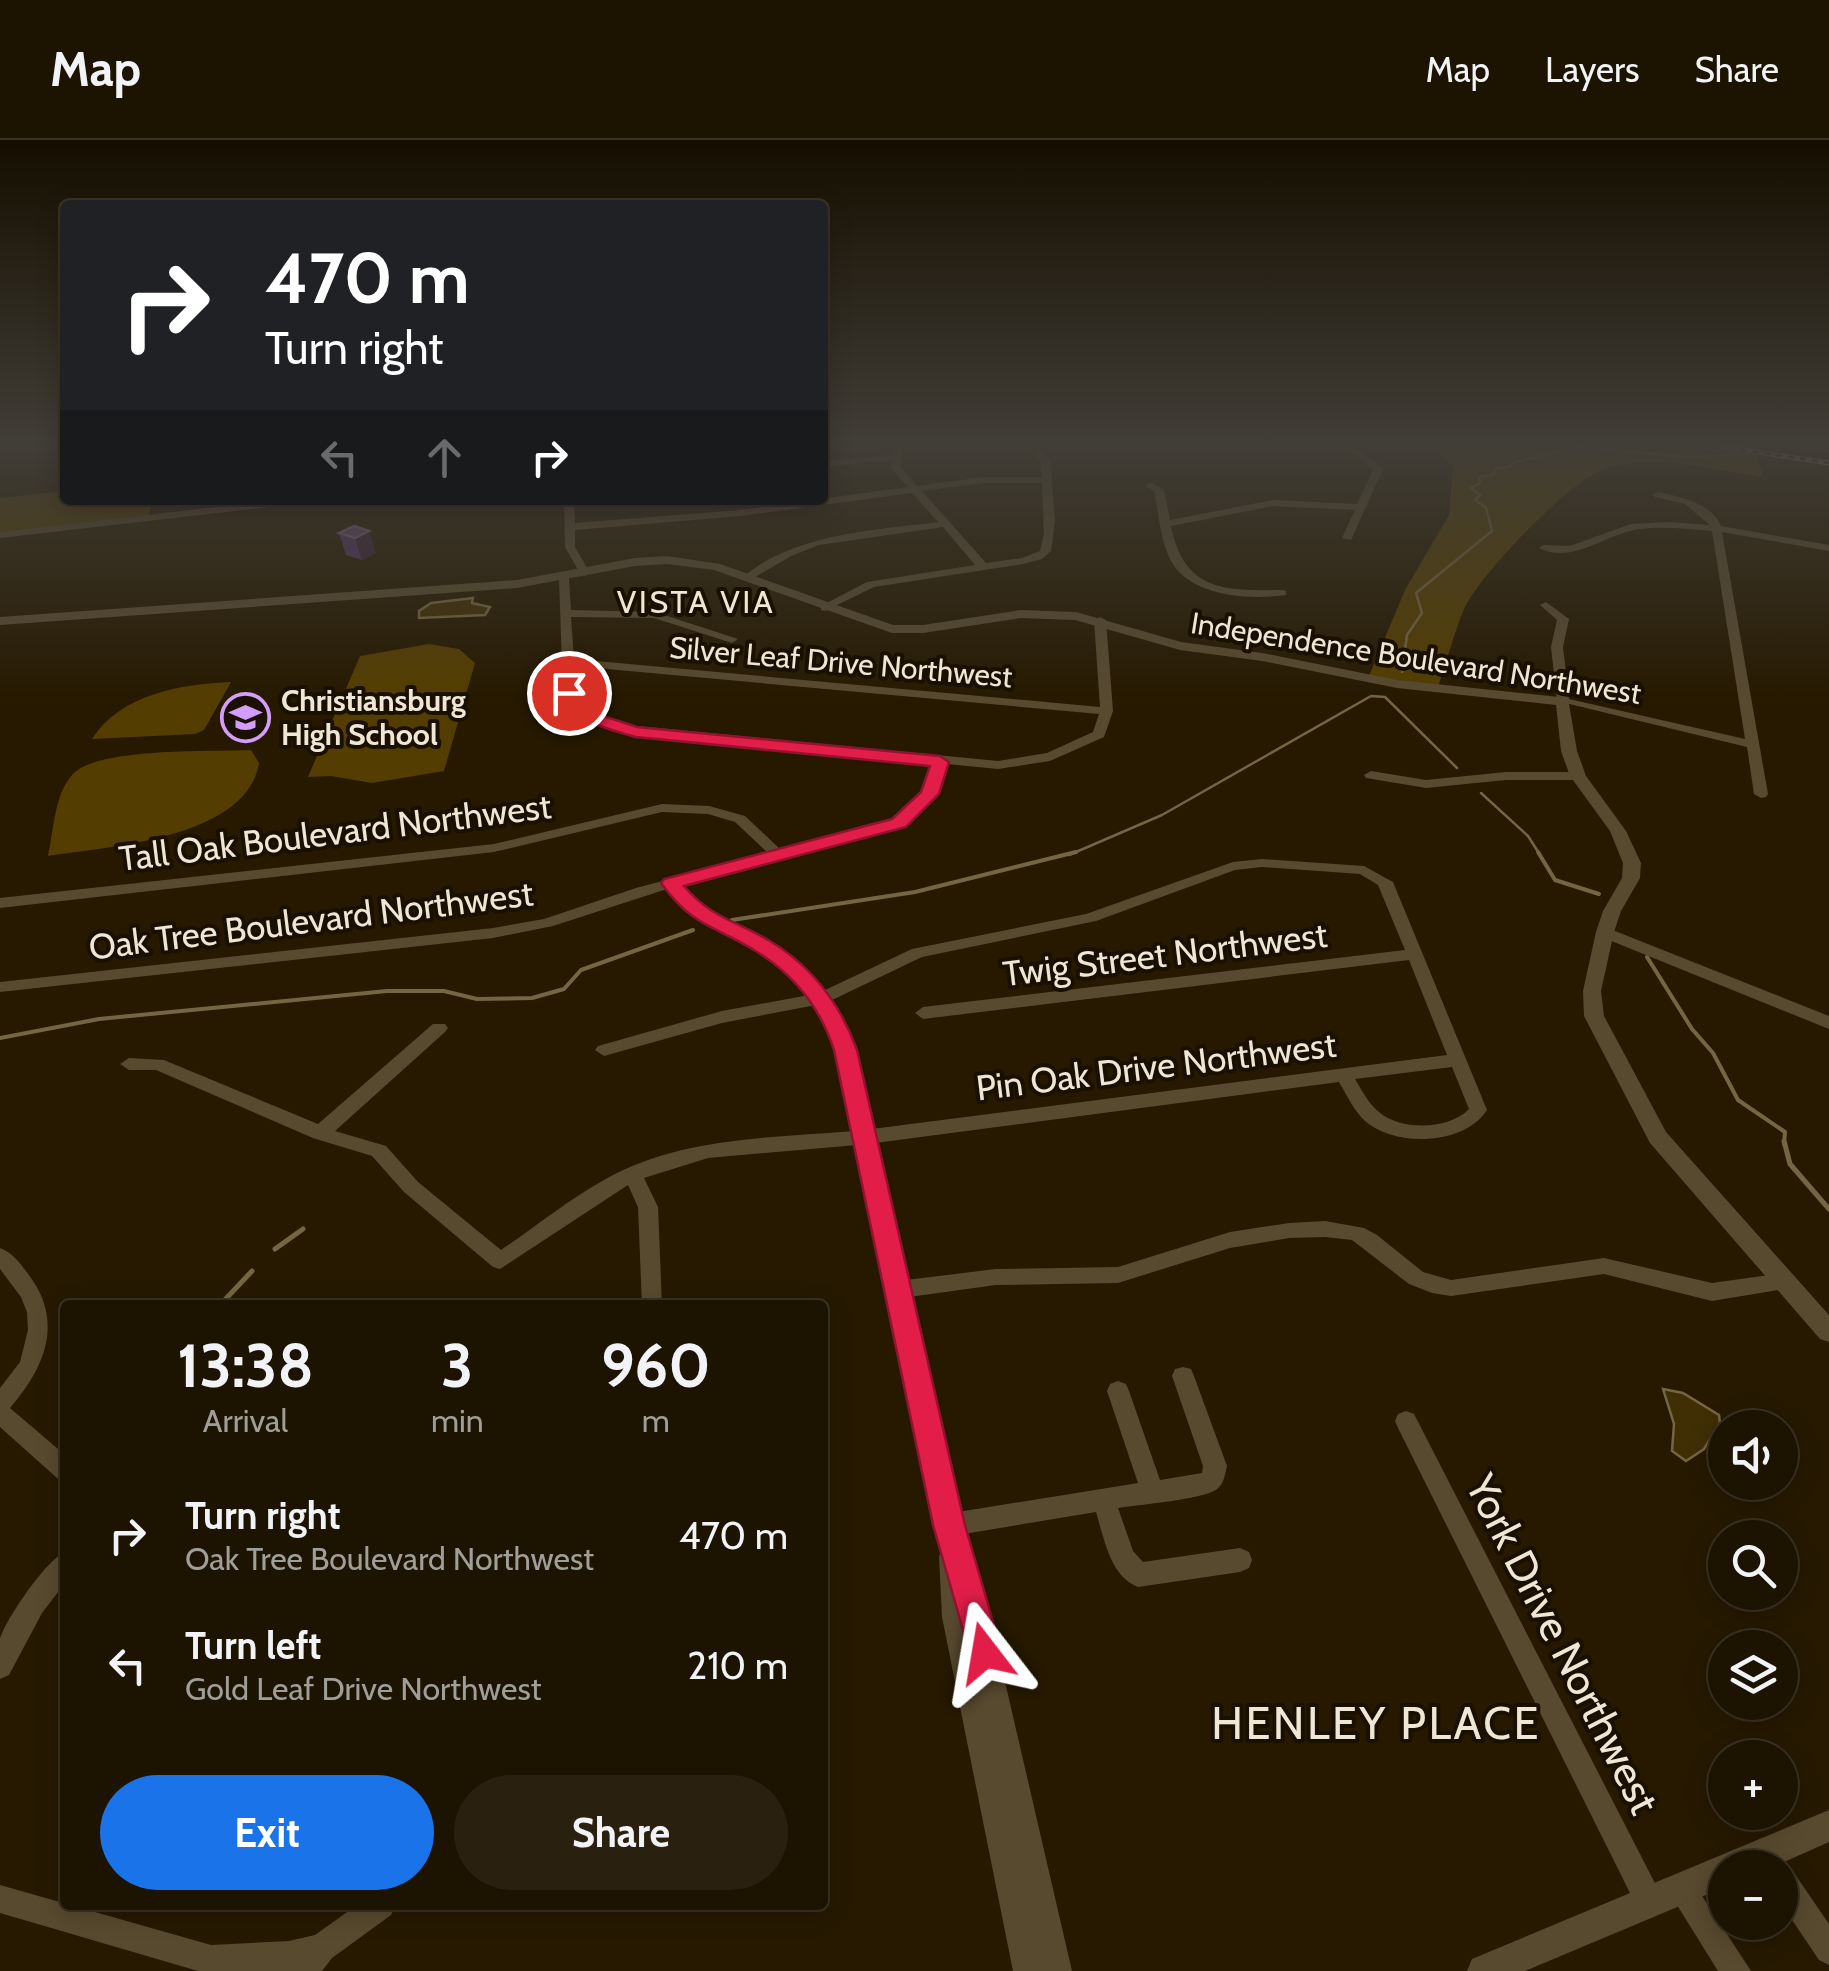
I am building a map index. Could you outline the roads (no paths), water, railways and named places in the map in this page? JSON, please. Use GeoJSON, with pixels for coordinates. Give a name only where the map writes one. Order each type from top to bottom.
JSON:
{"type":"FeatureCollection","features":[{"type":"Feature","properties":{"kind":"street"},"geometry":{"type":"LineString","coordinates":[[0,535],[34,531]]}},
{"type":"Feature","properties":{"kind":"street"},"geometry":{"type":"LineString","coordinates":[[569,531],[572,556],[585,573]]}},
{"type":"Feature","properties":{"kind":"street"},"geometry":{"type":"LineString","coordinates":[[746,578],[786,554],[817,542],[893,531]]}},
{"type":"Feature","properties":{"kind":"street"},"geometry":{"type":"LineString","coordinates":[[953,531],[984,567]]}},
{"type":"Feature","properties":{"kind":"street"},"geometry":{"type":"LineString","coordinates":[[825,608],[871,584],[1023,560],[1046,550],[1046,531]]}},
{"type":"Feature","properties":{"kind":"street"},"geometry":{"type":"LineString","coordinates":[[1169,531],[1176,563],[1189,575],[1228,590],[1282,593]]}},
{"type":"Feature","properties":{"kind":"street"},"geometry":{"type":"LineString","coordinates":[[1347,538],[1350,531]]}},
{"type":"Feature","properties":{"kind":"street"},"geometry":{"type":"LineString","coordinates":[[1544,548],[1581,548],[1603,534],[1615,531]]}},
{"type":"Feature","properties":{"kind":"street"},"geometry":{"type":"LineString","coordinates":[[1716,531],[1761,794]]}},
{"type":"Feature","properties":{"kind":"street"},"geometry":{"type":"LineString","coordinates":[[1725,531],[1829,548]]}},
{"type":"Feature","properties":{"kind":"street","name":"Independence Boulevard Northwest"},"geometry":{"type":"LineString","coordinates":[[3,622],[477,588],[667,560],[716,567],[877,625],[908,630],[1021,614],[1100,620],[1180,646],[1262,656],[1396,684],[1564,701],[1753,745]]}},
{"type":"Feature","properties":{"kind":"street"},"geometry":{"type":"LineString","coordinates":[[564,578],[569,695],[574,704],[615,727],[940,762],[998,766],[1050,758],[1099,734],[1108,711],[1100,620]]}},
{"type":"Feature","properties":{"kind":"street"},"geometry":{"type":"LineString","coordinates":[[1546,605],[1563,618],[1557,647],[1569,751],[1578,776],[1618,830],[1632,864],[1631,878],[1605,932],[1592,991],[1594,1016],[1658,1137],[1829,1332]]}},
{"type":"Feature","properties":{"kind":"street"},"geometry":{"type":"LineString","coordinates":[[567,613],[655,615],[732,639]]}},
{"type":"Feature","properties":{"kind":"street","name":"Silver Leaf Drive Northwest"},"geometry":{"type":"LineString","coordinates":[[569,662],[1108,711]]}},
{"type":"Feature","properties":{"kind":"street","name":"Oak Tree Boulevard Northwest"},"geometry":{"type":"LineString","coordinates":[[0,987],[520,929],[671,883],[900,823],[930,794],[940,762]]}},
{"type":"Feature","properties":{"kind":"street"},"geometry":{"type":"LineString","coordinates":[[1371,775],[1426,784],[1506,776],[1578,776]]}},
{"type":"Feature","properties":{"kind":"street","name":"Tall Oak Boulevard Northwest"},"geometry":{"type":"LineString","coordinates":[[0,903],[460,853],[548,838],[662,808],[709,810],[740,819],[778,855]]}},
{"type":"Feature","properties":{"kind":"street"},"geometry":{"type":"LineString","coordinates":[[604,1050],[722,1017],[822,998],[918,953],[1090,918],[1228,867],[1249,863],[1346,868],[1374,874],[1390,889],[1456,1060],[1477,1102],[1474,1120],[1413,1132],[1374,1119],[1343,1074]]}},
{"type":"Feature","properties":{"kind":"street"},"geometry":{"type":"LineString","coordinates":[[671,883],[696,912],[776,954],[822,998],[835,1019],[846,1050],[949,1525],[976,1617],[1057,1971]]}},
{"type":"Feature","properties":{"kind":"street"},"geometry":{"type":"LineString","coordinates":[[1605,932],[1829,1023]]}},
{"type":"Feature","properties":{"kind":"street","name":"Twig Street Northwest"},"geometry":{"type":"LineString","coordinates":[[924,1013],[1413,954]]}},
{"type":"Feature","properties":{"kind":"street"},"geometry":{"type":"LineString","coordinates":[[128,1064],[158,1064],[320,1133],[439,1028]]}},
{"type":"Feature","properties":{"kind":"street","name":"Pin Oak Drive Northwest"},"geometry":{"type":"LineString","coordinates":[[320,1133],[379,1151],[411,1187],[500,1261],[612,1184],[708,1151],[865,1137],[1456,1060]]}},
{"type":"Feature","properties":{"kind":"street"},"geometry":{"type":"LineString","coordinates":[[633,1176],[648,1207],[652,1300]]}},
{"type":"Feature","properties":{"kind":"street"},"geometry":{"type":"LineString","coordinates":[[898,1290],[997,1277],[1118,1275],[1218,1243],[1316,1229],[1344,1230],[1363,1236],[1415,1280],[1431,1287],[1451,1288],[1604,1266],[1712,1292],[1784,1281]]}},
{"type":"Feature","properties":{"kind":"street"},"geometry":{"type":"LineString","coordinates":[[0,1256],[23,1282],[41,1332],[28,1371],[0,1404]]}},
{"type":"Feature","properties":{"kind":"street"},"geometry":{"type":"LineString","coordinates":[[949,1525],[1207,1482],[1215,1473],[1183,1376]]}},
{"type":"Feature","properties":{"kind":"street"},"geometry":{"type":"LineString","coordinates":[[1118,1391],[1152,1490]]}},
{"type":"Feature","properties":{"kind":"street"},"geometry":{"type":"LineString","coordinates":[[0,1413],[60,1466]]}},
{"type":"Feature","properties":{"kind":"street","name":"York Drive Northwest"},"geometry":{"type":"LineString","coordinates":[[1406,1421],[1650,1903]]}},
{"type":"Feature","properties":{"kind":"street"},"geometry":{"type":"LineString","coordinates":[[1103,1498],[1123,1558],[1138,1575],[1240,1560]]}},
{"type":"Feature","properties":{"kind":"street"},"geometry":{"type":"LineString","coordinates":[[949,1525],[955,1617],[1028,1971]]}},
{"type":"Feature","properties":{"kind":"street"},"geometry":{"type":"LineString","coordinates":[[0,1666],[34,1604],[60,1570]]}},
{"type":"Feature","properties":{"kind":"street"},"geometry":{"type":"LineString","coordinates":[[1795,1850],[1829,1826]]}},
{"type":"Feature","properties":{"kind":"street"},"geometry":{"type":"LineString","coordinates":[[1484,1971],[1708,1877]]}},
{"type":"Feature","properties":{"kind":"street"},"geometry":{"type":"LineString","coordinates":[[1681,1889],[1736,1971]]}},
{"type":"Feature","properties":{"kind":"street"},"geometry":{"type":"LineString","coordinates":[[0,1899],[214,1965],[322,1948]]}},
{"type":"Feature","properties":{"kind":"street"},"geometry":{"type":"LineString","coordinates":[[1798,1904],[1829,1950]]}},
{"type":"Feature","properties":{"kind":"street"},"geometry":{"type":"LineString","coordinates":[[302,1971],[322,1948],[374,1910]]}},
{"type":"Feature","properties":{"kind":"waterway"},"geometry":{"type":"LineString","coordinates":[[1402,672],[1407,635],[1422,613],[1416,593],[1491,531]]}},
{"type":"Feature","properties":{"kind":"waterway"},"geometry":{"type":"LineString","coordinates":[[1076,852],[1162,815],[1371,696],[1385,697],[1457,768]]}},
{"type":"Feature","properties":{"kind":"waterway"},"geometry":{"type":"LineString","coordinates":[[1481,793],[1528,836],[1540,855]]}},
{"type":"Feature","properties":{"kind":"waterway"},"geometry":{"type":"LineString","coordinates":[[732,920],[915,892],[1076,852]]}},
{"type":"Feature","properties":{"kind":"waterway"},"geometry":{"type":"LineString","coordinates":[[1069,855],[1076,852]]}},
{"type":"Feature","properties":{"kind":"waterway"},"geometry":{"type":"LineString","coordinates":[[1538,852],[1555,880],[1599,894]]}},
{"type":"Feature","properties":{"kind":"waterway"},"geometry":{"type":"LineString","coordinates":[[0,1038],[99,1019],[387,991],[444,991],[477,999],[532,998],[564,989],[581,970],[693,930]]}},
{"type":"Feature","properties":{"kind":"waterway"},"geometry":{"type":"LineString","coordinates":[[1647,957],[1692,1029],[1713,1053],[1738,1100],[1785,1132],[1784,1142]]}},
{"type":"Feature","properties":{"kind":"waterway"},"geometry":{"type":"LineString","coordinates":[[1784,1142],[1790,1164],[1829,1209]]}},
{"type":"Feature","properties":{"kind":"waterway"},"geometry":{"type":"LineString","coordinates":[[275,1249],[303,1229]]}},
{"type":"Feature","properties":{"kind":"waterway"},"geometry":{"type":"LineString","coordinates":[[225,1300],[252,1271]]}},
{"type":"Feature","properties":{"kind":"place","name":"Christiansburg High School"},"geometry":{"type":"Point","coordinates":[246,717]}},
{"type":"Feature","properties":{"kind":"district","name":"VISTA VIA"},"geometry":{"type":"Point","coordinates":[696,601]}},
{"type":"Feature","properties":{"kind":"district","name":"HENLEY PLACE"},"geometry":{"type":"Point","coordinates":[1376,1723]}}]}
